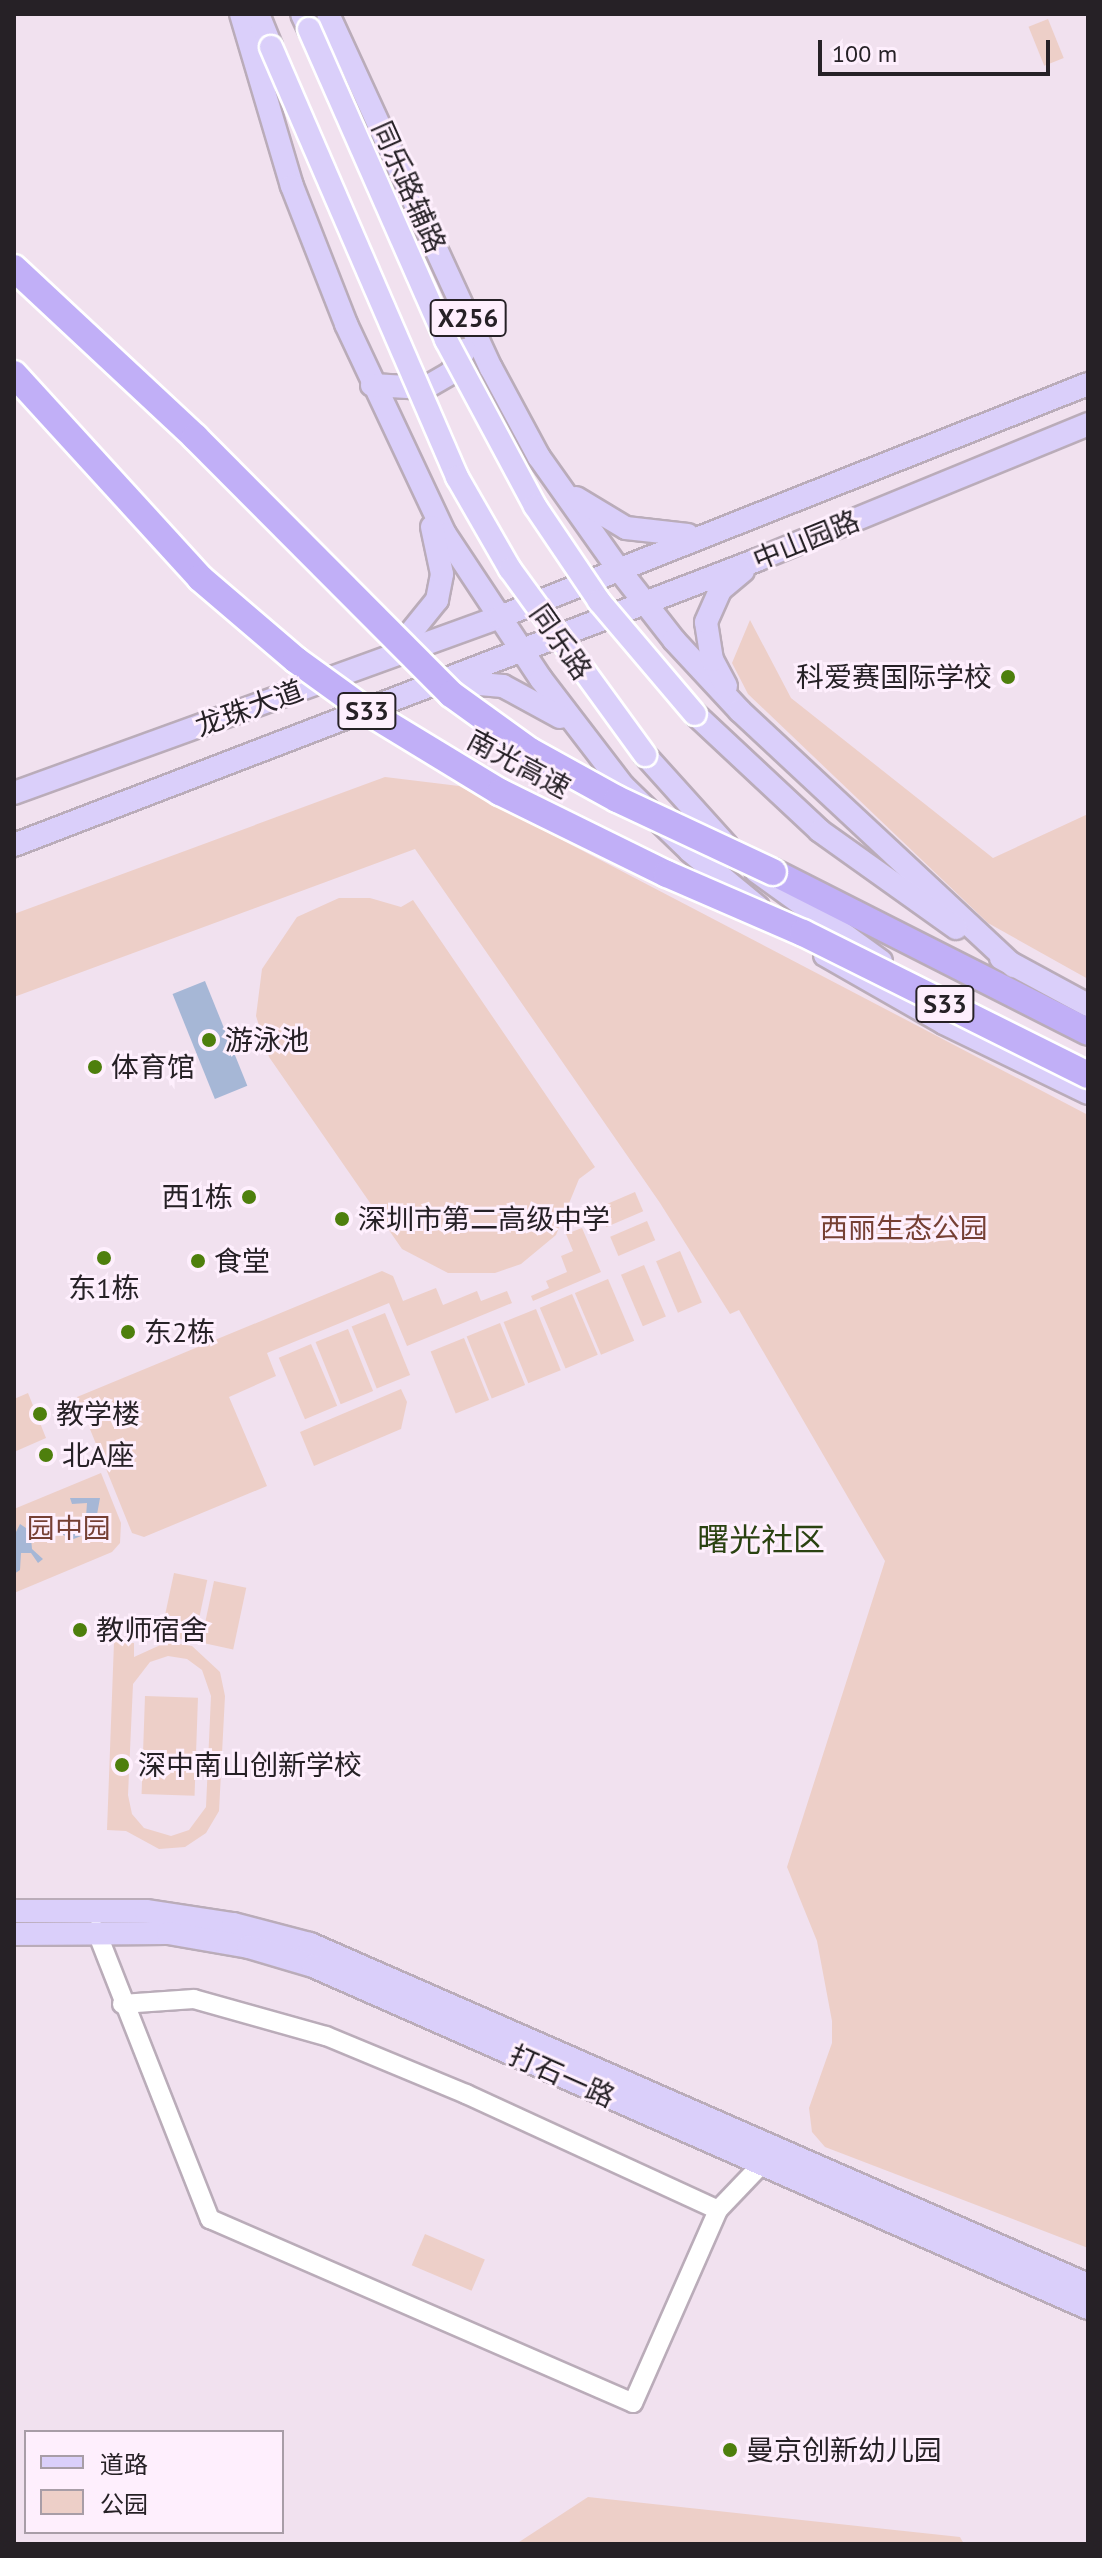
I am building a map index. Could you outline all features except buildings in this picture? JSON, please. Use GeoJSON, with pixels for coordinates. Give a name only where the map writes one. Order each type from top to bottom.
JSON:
{"type":"FeatureCollection","features":[{"type":"Feature","properties":{"kind":"highway","name":"南光高速"},"geometry":{"type":"LineString","coordinates":[[14,268],[195,437],[412,660],[530,751],[617,799],[773,872],[1088,1032]]}},
{"type":"Feature","properties":{"kind":"highway","name":"南光高速"},"geometry":{"type":"LineString","coordinates":[[14,374],[200,578],[296,660],[365,710],[500,792],[667,874],[803,933],[1088,1075]]}},
{"type":"Feature","properties":{"kind":"main road"},"geometry":{"type":"LineString","coordinates":[[241,14],[292,186],[372,385],[424,495],[522,651],[581,732],[665,829],[811,947],[944,1023],[1088,1091]]}},
{"type":"Feature","properties":{"kind":"main road","name":"同乐路"},"geometry":{"type":"LineString","coordinates":[[258,14],[457,477],[510,569],[645,755],[710,829],[792,900],[1088,1091]]}},
{"type":"Feature","properties":{"kind":"main road","name":"同乐路辅路"},"geometry":{"type":"LineString","coordinates":[[328,14],[473,331],[539,457],[643,602],[740,711]]}},
{"type":"Feature","properties":{"kind":"main road","name":"同乐路"},"geometry":{"type":"LineString","coordinates":[[305,22],[446,340],[513,469],[599,601],[695,714],[820,831],[876,876],[1013,966],[1088,1005]]}},
{"type":"Feature","properties":{"kind":"main road"},"geometry":{"type":"LineString","coordinates":[[372,385],[408,390],[439,382],[460,362],[473,331]]}},
{"type":"Feature","properties":{"kind":"main road","name":"中山园路"},"geometry":{"type":"LineString","coordinates":[[617,567],[1088,384]]}},
{"type":"Feature","properties":{"kind":"main road","name":"中山园路"},"geometry":{"type":"LineString","coordinates":[[522,651],[757,560],[1088,424]]}},
{"type":"Feature","properties":{"kind":"main road"},"geometry":{"type":"LineString","coordinates":[[539,457],[602,517],[648,533],[705,534]]}},
{"type":"Feature","properties":{"kind":"main road"},"geometry":{"type":"LineString","coordinates":[[388,658],[430,612],[440,589],[440,558],[424,495]]}},
{"type":"Feature","properties":{"kind":"main road"},"geometry":{"type":"LineString","coordinates":[[757,560],[720,590],[706,622],[712,660],[740,711],[1013,966]]}},
{"type":"Feature","properties":{"kind":"main road","name":"龙珠大道"},"geometry":{"type":"LineString","coordinates":[[14,793],[500,617],[617,567]]}},
{"type":"Feature","properties":{"kind":"main road","name":"龙珠大道"},"geometry":{"type":"LineString","coordinates":[[14,845],[522,651]]}},
{"type":"Feature","properties":{"kind":"main road"},"geometry":{"type":"LineString","coordinates":[[408,694],[442,684],[485,681],[521,692],[581,732]]}},
{"type":"Feature","properties":{"kind":"main road","name":"打石一路"},"geometry":{"type":"LineString","coordinates":[[14,1911],[95,1907],[188,1915],[310,1944],[1088,2285]]}},
{"type":"Feature","properties":{"kind":"main road","name":"打石一路"},"geometry":{"type":"LineString","coordinates":[[14,1934],[96,1930],[214,1940],[313,1966],[760,2166],[1088,2308]]}},
{"type":"Feature","properties":{"kind":"street"},"geometry":{"type":"LineString","coordinates":[[96,1930],[122,2004],[210,2219],[633,2403],[718,2210],[760,2166]]}},
{"type":"Feature","properties":{"kind":"street"},"geometry":{"type":"LineString","coordinates":[[122,2004],[194,1999],[326,2036],[466,2094],[718,2210]]}},
{"type":"Feature","properties":{"kind":"green space"},"geometry":{"type":"Polygon","coordinates":[[[1048,19],[1064,58],[1044,66],[1029,27],[1048,19]]]}},
{"type":"Feature","properties":{"kind":"green space"},"geometry":{"type":"Polygon","coordinates":[[[750,620],[791,698],[993,858],[1088,814],[1088,979],[988,923],[748,694],[732,663],[750,620]]]}},
{"type":"Feature","properties":{"kind":"green space","name":"西丽生态公园"},"geometry":{"type":"Polygon","coordinates":[[[385,777],[459,786],[1088,1115],[1088,2248],[825,2147],[812,2132],[809,2108],[832,2043],[832,2021],[817,1941],[787,1867],[885,1561],[739,1310],[730,1314],[660,1203],[415,849],[14,997],[14,914],[385,777]]]}},
{"type":"Feature","properties":{"kind":"green space"},"geometry":{"type":"Polygon","coordinates":[[[339,898],[370,898],[401,907],[413,900],[595,1167],[579,1179],[556,1235],[521,1264],[495,1273],[448,1273],[402,1249],[269,1057],[256,1016],[262,969],[297,917],[339,898]]]}},
{"type":"Feature","properties":{"kind":"green space"},"geometry":{"type":"Polygon","coordinates":[[[635,1192],[643,1211],[606,1227],[598,1208],[635,1192]]]}},
{"type":"Feature","properties":{"kind":"green space"},"geometry":{"type":"Polygon","coordinates":[[[647,1221],[655,1240],[618,1256],[610,1237],[647,1221]]]}},
{"type":"Feature","properties":{"kind":"green space"},"geometry":{"type":"Polygon","coordinates":[[[582,1228],[601,1272],[533,1301],[531,1296],[549,1288],[546,1281],[567,1272],[561,1256],[573,1251],[566,1234],[582,1228]]]}},
{"type":"Feature","properties":{"kind":"green space"},"geometry":{"type":"Polygon","coordinates":[[[680,1251],[702,1303],[678,1313],[656,1261],[680,1251]]]}},
{"type":"Feature","properties":{"kind":"green space"},"geometry":{"type":"Polygon","coordinates":[[[644,1265],[666,1317],[643,1326],[621,1275],[644,1265]]]}},
{"type":"Feature","properties":{"kind":"green space"},"geometry":{"type":"Polygon","coordinates":[[[382,1271],[393,1276],[403,1301],[436,1288],[443,1305],[477,1291],[481,1301],[507,1291],[512,1303],[407,1346],[389,1303],[267,1353],[276,1376],[229,1397],[267,1486],[144,1537],[132,1533],[77,1397],[382,1271]]]}},
{"type":"Feature","properties":{"kind":"green space"},"geometry":{"type":"Polygon","coordinates":[[[608,1279],[634,1341],[601,1355],[575,1293],[608,1279]]]}},
{"type":"Feature","properties":{"kind":"green space"},"geometry":{"type":"Polygon","coordinates":[[[572,1294],[598,1355],[566,1368],[540,1308],[572,1294]]]}},
{"type":"Feature","properties":{"kind":"green space"},"geometry":{"type":"Polygon","coordinates":[[[536,1309],[561,1370],[528,1383],[504,1322],[536,1309]]]}},
{"type":"Feature","properties":{"kind":"green space"},"geometry":{"type":"Polygon","coordinates":[[[385,1313],[410,1375],[377,1389],[352,1326],[385,1313]]]}},
{"type":"Feature","properties":{"kind":"green space"},"geometry":{"type":"Polygon","coordinates":[[[500,1323],[525,1385],[492,1399],[467,1336],[500,1323]]]}},
{"type":"Feature","properties":{"kind":"green space"},"geometry":{"type":"Polygon","coordinates":[[[348,1329],[373,1391],[341,1404],[316,1342],[348,1329]]]}},
{"type":"Feature","properties":{"kind":"green space"},"geometry":{"type":"Polygon","coordinates":[[[464,1338],[489,1400],[456,1414],[431,1351],[464,1338]]]}},
{"type":"Feature","properties":{"kind":"green space"},"geometry":{"type":"Polygon","coordinates":[[[311,1344],[337,1406],[305,1419],[279,1358],[311,1344]]]}},
{"type":"Feature","properties":{"kind":"green space"},"geometry":{"type":"Polygon","coordinates":[[[401,1389],[407,1402],[401,1429],[314,1466],[300,1432],[401,1389]]]}},
{"type":"Feature","properties":{"kind":"green space"},"geometry":{"type":"Polygon","coordinates":[[[28,1393],[46,1438],[14,1452],[14,1399],[28,1393]]]}},
{"type":"Feature","properties":{"kind":"green space","name":"园中园"},"geometry":{"type":"Polygon","coordinates":[[[101,1473],[121,1523],[120,1543],[112,1552],[14,1593],[14,1509],[101,1473]]]}},
{"type":"Feature","properties":{"kind":"green space"},"geometry":{"type":"Polygon","coordinates":[[[174,1573],[207,1580],[194,1642],[161,1635],[174,1573]]]}},
{"type":"Feature","properties":{"kind":"green space"},"geometry":{"type":"Polygon","coordinates":[[[214,1581],[246,1588],[233,1649],[201,1643],[214,1581]]]}},
{"type":"Feature","properties":{"kind":"green space"},"geometry":{"type":"Polygon","coordinates":[[[114,1642],[134,1643],[134,1657],[167,1642],[192,1646],[220,1672],[225,1696],[219,1811],[206,1833],[185,1847],[159,1849],[126,1831],[107,1830],[114,1642]],[[168,1656],[150,1662],[133,1684],[128,1795],[132,1814],[144,1828],[171,1836],[189,1830],[206,1807],[211,1696],[202,1670],[187,1659],[168,1656]]]}},
{"type":"Feature","properties":{"kind":"green space"},"geometry":{"type":"Polygon","coordinates":[[[145,1696],[198,1698],[195,1796],[142,1794],[145,1696]]]}},
{"type":"Feature","properties":{"kind":"green space"},"geometry":{"type":"Polygon","coordinates":[[[425,2234],[485,2259],[472,2291],[412,2265],[425,2234]]]}},
{"type":"Feature","properties":{"kind":"green space"},"geometry":{"type":"Polygon","coordinates":[[[588,2497],[960,2537],[964,2544],[516,2544],[588,2497]]]}},
{"type":"Feature","properties":{"kind":"water","name":"游泳池"},"geometry":{"type":"Polygon","coordinates":[[[205,981],[247,1086],[215,1099],[173,994],[205,981]]]}},
{"type":"Feature","properties":{"kind":"water"},"geometry":{"type":"Polygon","coordinates":[[[70,1498],[100,1498],[94,1531],[71,1540],[59,1532],[48,1540],[31,1538],[32,1549],[43,1559],[38,1563],[31,1553],[21,1553],[20,1570],[14,1574],[14,1536],[20,1524],[35,1534],[59,1523],[71,1532],[85,1531],[87,1503],[72,1504],[70,1498]]]}},
{"type":"Feature","properties":{"kind":"place","name":"科爱赛国际学校"},"geometry":{"type":"Point","coordinates":[1008,677]}},
{"type":"Feature","properties":{"kind":"place","name":"游泳池"},"geometry":{"type":"Point","coordinates":[209,1040]}},
{"type":"Feature","properties":{"kind":"place","name":"体育馆"},"geometry":{"type":"Point","coordinates":[95,1067]}},
{"type":"Feature","properties":{"kind":"place","name":"西1栋"},"geometry":{"type":"Point","coordinates":[249,1197]}},
{"type":"Feature","properties":{"kind":"place","name":"深圳市第二高级中学"},"geometry":{"type":"Point","coordinates":[342,1219]}},
{"type":"Feature","properties":{"kind":"place","name":"东1栋"},"geometry":{"type":"Point","coordinates":[104,1258]}},
{"type":"Feature","properties":{"kind":"place","name":"食堂"},"geometry":{"type":"Point","coordinates":[198,1261]}},
{"type":"Feature","properties":{"kind":"place","name":"东2栋"},"geometry":{"type":"Point","coordinates":[128,1332]}},
{"type":"Feature","properties":{"kind":"place","name":"教学楼"},"geometry":{"type":"Point","coordinates":[40,1414]}},
{"type":"Feature","properties":{"kind":"place","name":"北A座"},"geometry":{"type":"Point","coordinates":[46,1455]}},
{"type":"Feature","properties":{"kind":"place","name":"教师宿舍"},"geometry":{"type":"Point","coordinates":[80,1630]}},
{"type":"Feature","properties":{"kind":"place","name":"深中南山创新学校"},"geometry":{"type":"Point","coordinates":[122,1765]}},
{"type":"Feature","properties":{"kind":"place","name":"曼京创新幼儿园"},"geometry":{"type":"Point","coordinates":[730,2450]}},
{"type":"Feature","properties":{"kind":"district","name":"曙光社区"},"geometry":{"type":"Point","coordinates":[761,1539]}}]}
